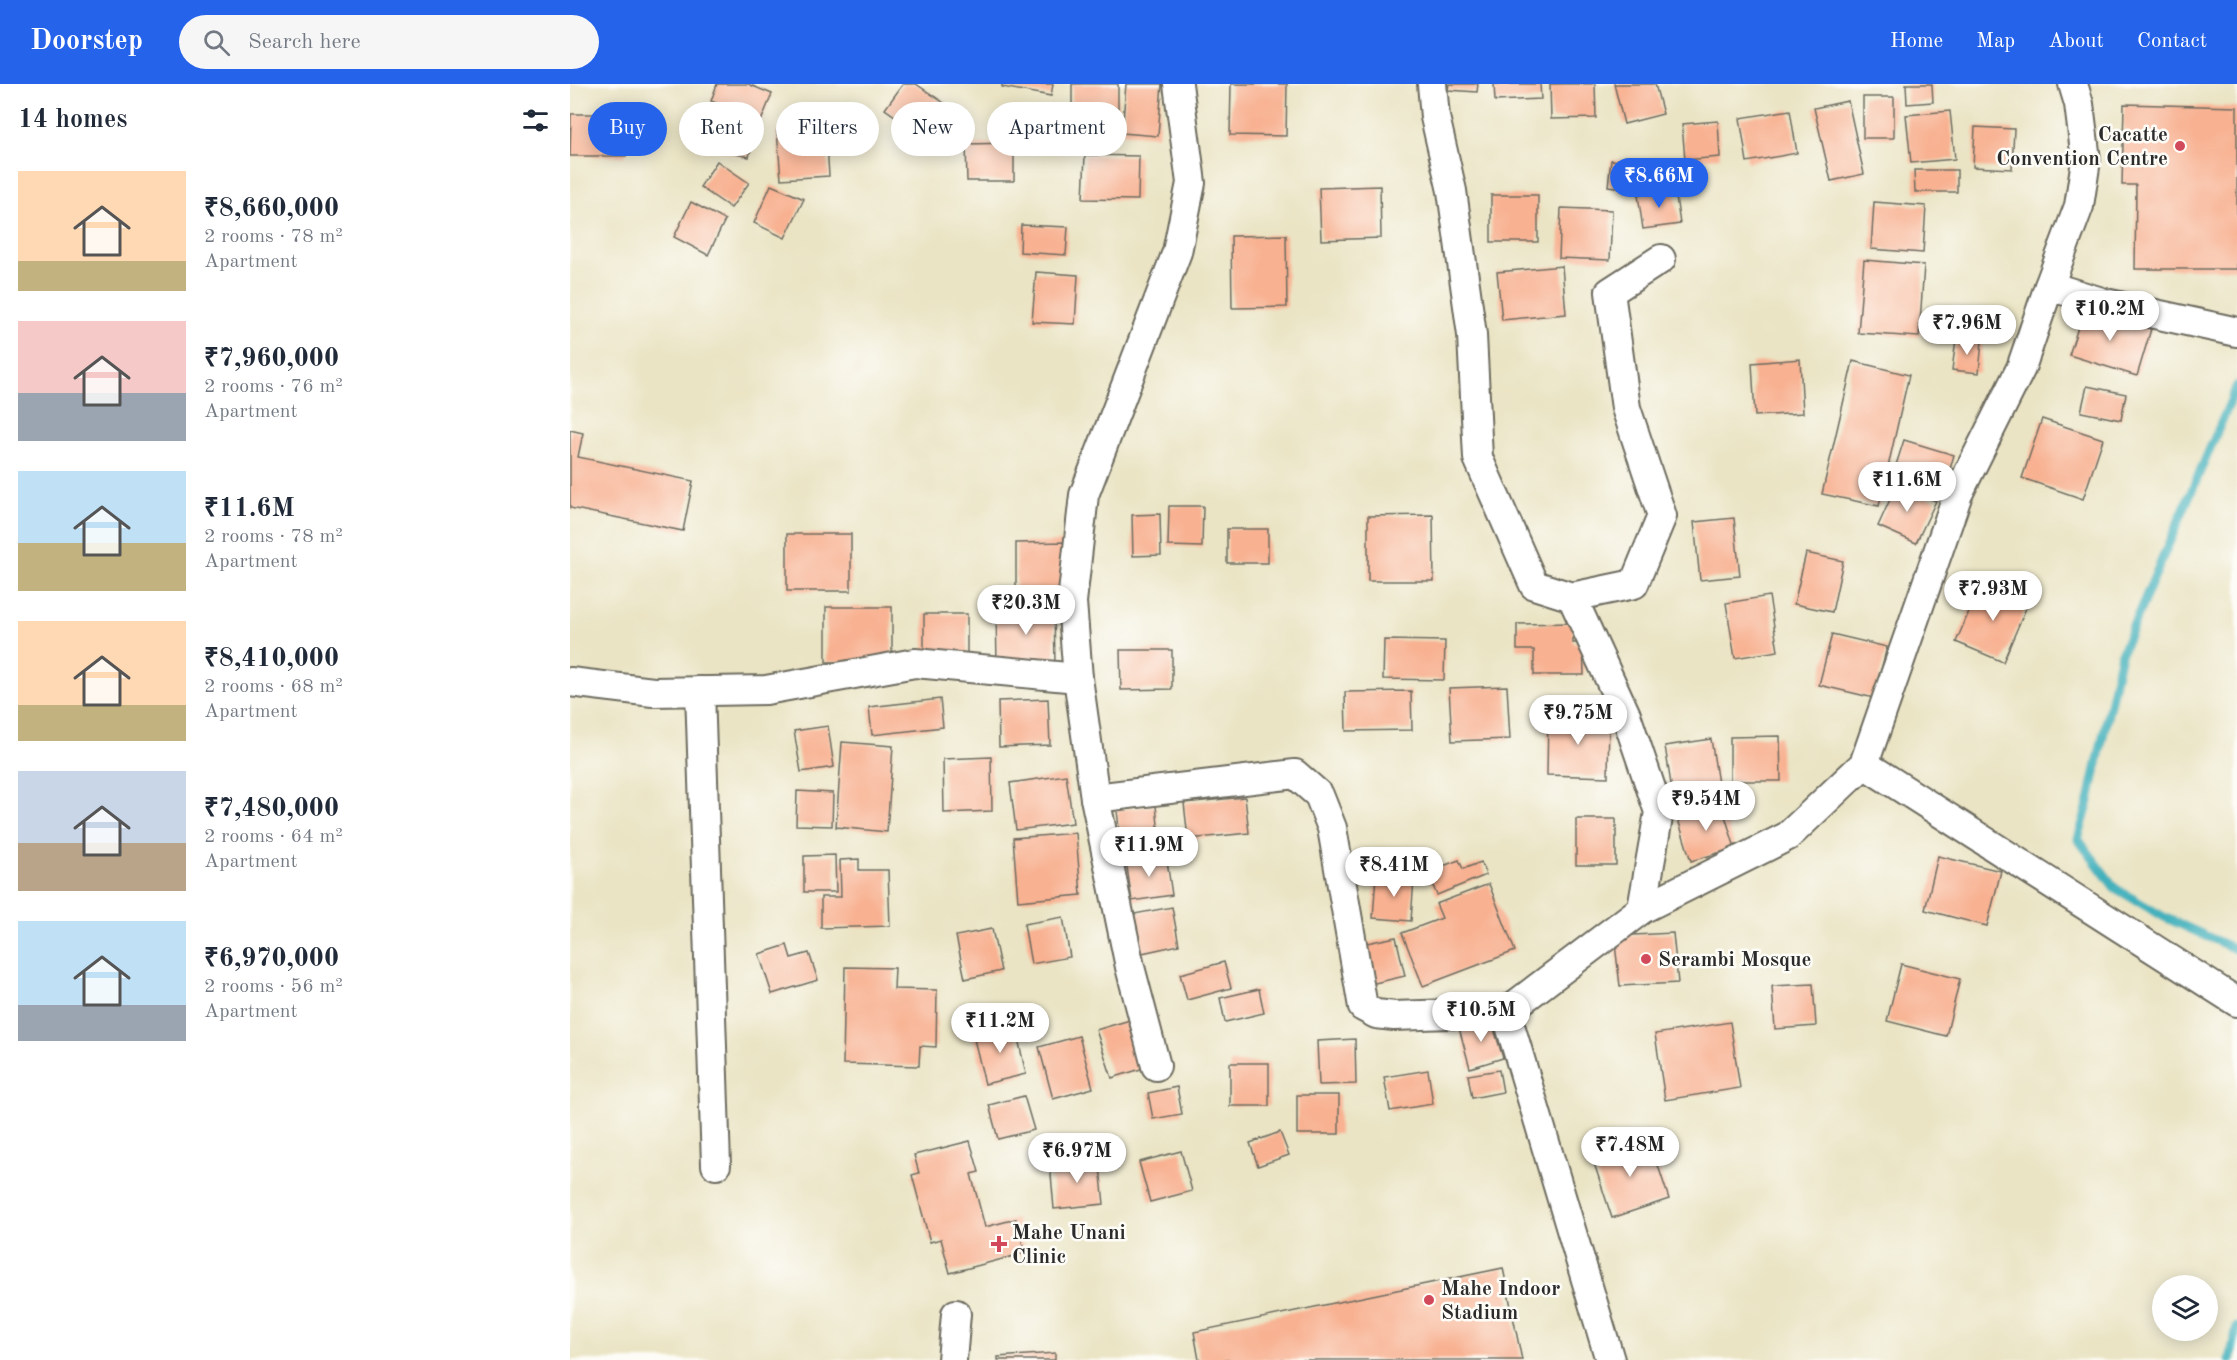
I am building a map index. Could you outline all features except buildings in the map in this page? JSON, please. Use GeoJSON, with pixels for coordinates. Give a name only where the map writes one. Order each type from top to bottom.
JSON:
{"type":"FeatureCollection","features":[{"type":"Feature","properties":{"kind":"street"},"geometry":{"type":"LineString","coordinates":[[1156,1066],[1130,967],[1095,798],[1078,678],[1072,602],[1084,495],[1177,252],[1191,183],[1178,84]]}},
{"type":"Feature","properties":{"kind":"street"},"geometry":{"type":"LineString","coordinates":[[1432,84],[1435,117],[1452,191],[1472,335],[1478,458],[1534,585],[1572,597],[1634,584],[1662,516],[1626,408],[1610,292],[1661,259]]}},
{"type":"Feature","properties":{"kind":"street"},"geometry":{"type":"LineString","coordinates":[[1095,798],[1295,774],[1319,795],[1332,828],[1363,1007],[1376,1014],[1394,1016],[1506,1012],[1642,909],[1788,836],[1864,764],[1958,494],[2021,368],[2079,206],[2086,160],[2079,104],[2073,84]]}},
{"type":"Feature","properties":{"kind":"street"},"geometry":{"type":"LineString","coordinates":[[2049,286],[2105,303],[2237,332]]}},
{"type":"Feature","properties":{"kind":"street"},"geometry":{"type":"LineString","coordinates":[[1572,597],[1626,715],[1659,812],[1642,909]]}},
{"type":"Feature","properties":{"kind":"street"},"geometry":{"type":"LineString","coordinates":[[570,682],[653,692],[766,690],[915,663],[1078,678]]}},
{"type":"Feature","properties":{"kind":"street"},"geometry":{"type":"LineString","coordinates":[[700,691],[716,1165]]}},
{"type":"Feature","properties":{"kind":"street"},"geometry":{"type":"LineString","coordinates":[[1864,764],[2237,1002]]}},
{"type":"Feature","properties":{"kind":"street"},"geometry":{"type":"LineString","coordinates":[[1506,1012],[1610,1360]]}},
{"type":"Feature","properties":{"kind":"street"},"geometry":{"type":"LineString","coordinates":[[952,1360],[956,1314]]}},
{"type":"Feature","properties":{"kind":"waterway"},"geometry":{"type":"LineString","coordinates":[[2237,386],[2121,654],[2088,805],[2078,839],[2115,888],[2164,917],[2237,950]]}},
{"type":"Feature","properties":{"kind":"waterway"},"geometry":{"type":"LineString","coordinates":[[2230,1360],[2237,1327]]}},
{"type":"Feature","properties":{"kind":"place","name":"Cacatte Convention Centre"},"geometry":{"type":"Point","coordinates":[2180,146]}},
{"type":"Feature","properties":{"kind":"place","name":"Serambi Mosque"},"geometry":{"type":"Point","coordinates":[1646,959]}},
{"type":"Feature","properties":{"kind":"place","name":"Mahe Unani Clinic"},"geometry":{"type":"Point","coordinates":[999,1244]}},
{"type":"Feature","properties":{"kind":"place","name":"Mahe Indoor Stadium"},"geometry":{"type":"Point","coordinates":[1429,1300]}}]}
